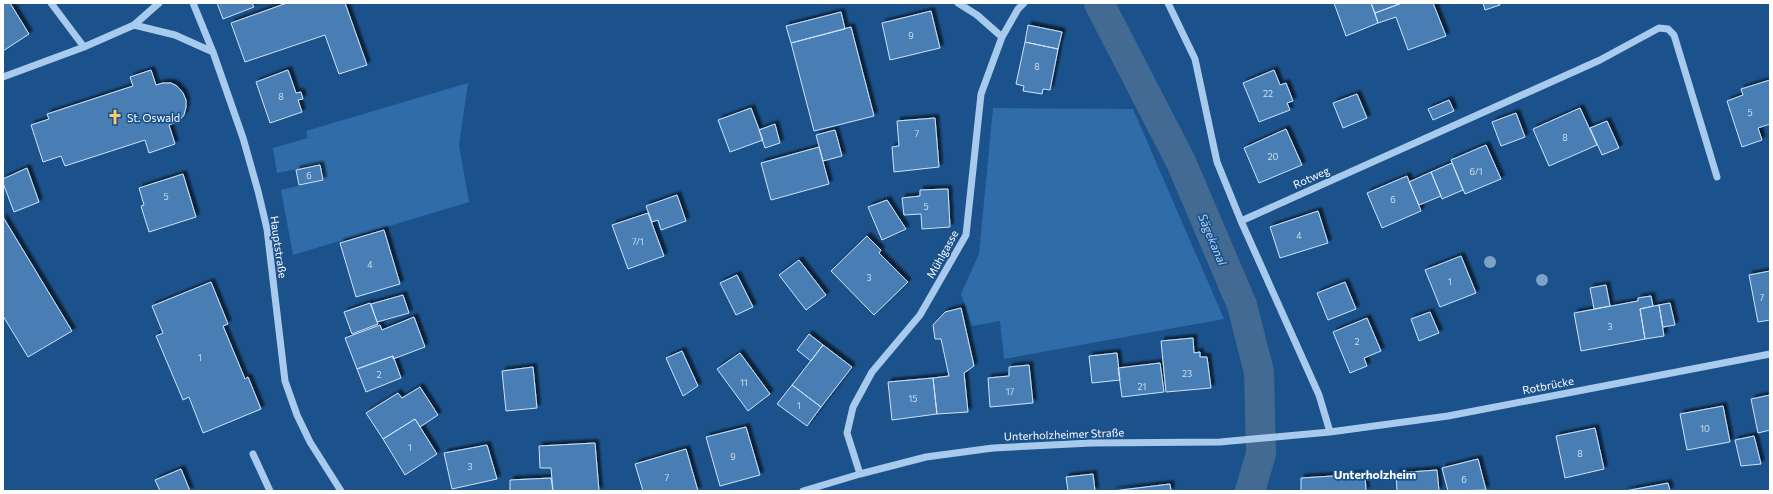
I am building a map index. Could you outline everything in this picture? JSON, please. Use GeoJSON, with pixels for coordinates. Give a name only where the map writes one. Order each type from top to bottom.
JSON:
{"type":"FeatureCollection","features":[{"type":"Feature","properties":{"kind":"street"},"geometry":{"type":"LineString","coordinates":[[51,3],[84,47]]}},
{"type":"Feature","properties":{"kind":"street"},"geometry":{"type":"LineString","coordinates":[[3,77],[84,47],[134,25],[159,3]]}},
{"type":"Feature","properties":{"kind":"street","name":"Hauptstraße"},"geometry":{"type":"LineString","coordinates":[[193,3],[213,52],[243,138],[267,229],[285,381],[297,415],[310,442],[341,491]]}},
{"type":"Feature","properties":{"kind":"street"},"geometry":{"type":"LineString","coordinates":[[958,3],[976,15],[1002,37]]}},
{"type":"Feature","properties":{"kind":"street","name":"Mühlgasse"},"geometry":{"type":"LineString","coordinates":[[860,474],[847,433],[853,407],[872,372],[920,315],[966,235],[981,94],[1002,37],[1018,9],[1024,3]]}},
{"type":"Feature","properties":{"kind":"street"},"geometry":{"type":"LineString","coordinates":[[1168,3],[1195,59],[1217,162],[1241,221],[1319,395],[1330,432]]}},
{"type":"Feature","properties":{"kind":"street"},"geometry":{"type":"LineString","coordinates":[[134,25],[175,35],[213,52]]}},
{"type":"Feature","properties":{"kind":"street","name":"Rotweg"},"geometry":{"type":"LineString","coordinates":[[1241,221],[1600,60],[1659,28],[1668,29],[1674,35],[1717,177]]}},
{"type":"Feature","properties":{"kind":"street","name":"Rotbrücke"},"geometry":{"type":"LineString","coordinates":[[1330,432],[1448,416],[1770,354]]}},
{"type":"Feature","properties":{"kind":"street","name":"Unterholzheimer Straße"},"geometry":{"type":"LineString","coordinates":[[803,491],[926,457],[994,448],[1092,443],[1220,442],[1330,432]]}},
{"type":"Feature","properties":{"kind":"street"},"geometry":{"type":"LineString","coordinates":[[253,454],[270,491]]}},
{"type":"Feature","properties":{"kind":"shaded area"},"geometry":{"type":"Polygon","coordinates":[[[468,83],[459,145],[469,202],[293,255],[281,190],[323,180],[319,165],[277,173],[273,148],[308,138],[306,131],[468,83]]]}},
{"type":"Feature","properties":{"kind":"shaded area"},"geometry":{"type":"Polygon","coordinates":[[[993,108],[1133,109],[1224,319],[1004,359],[1000,321],[972,326],[961,294],[979,254],[993,108]]]}},
{"type":"Feature","properties":{"kind":"building"},"geometry":{"type":"Polygon","coordinates":[[[3,3],[10,3],[29,34],[3,51],[3,3]]]}},
{"type":"Feature","properties":{"kind":"building"},"geometry":{"type":"Polygon","coordinates":[[[217,3],[252,3],[254,7],[223,19],[217,3]]]}},
{"type":"Feature","properties":{"kind":"building"},"geometry":{"type":"Polygon","coordinates":[[[287,3],[345,3],[367,65],[339,74],[325,35],[245,62],[231,23],[287,3]]]}},
{"type":"Feature","properties":{"kind":"building"},"geometry":{"type":"Polygon","coordinates":[[[1334,3],[1371,3],[1378,23],[1346,36],[1334,3]]]}},
{"type":"Feature","properties":{"kind":"building"},"geometry":{"type":"Polygon","coordinates":[[[1371,3],[1402,3],[1375,13],[1371,3]]]}},
{"type":"Feature","properties":{"kind":"building"},"geometry":{"type":"Polygon","coordinates":[[[1402,3],[1433,3],[1446,36],[1408,50],[1396,17],[1378,23],[1375,13],[1402,3]]]}},
{"type":"Feature","properties":{"kind":"building"},"geometry":{"type":"Polygon","coordinates":[[[1483,3],[1500,3],[1500,5],[1485,10],[1483,3]]]}},
{"type":"Feature","properties":{"kind":"building"},"geometry":{"type":"Polygon","coordinates":[[[931,11],[940,48],[890,60],[882,23],[931,11]]]}},
{"type":"Feature","properties":{"kind":"building"},"geometry":{"type":"Polygon","coordinates":[[[841,12],[845,29],[791,43],[786,26],[841,12]]]}},
{"type":"Feature","properties":{"kind":"building"},"geometry":{"type":"Polygon","coordinates":[[[1028,25],[1062,32],[1058,49],[1025,42],[1028,25]]]}},
{"type":"Feature","properties":{"kind":"building"},"geometry":{"type":"Polygon","coordinates":[[[851,27],[874,116],[814,131],[791,43],[851,27]]]}},
{"type":"Feature","properties":{"kind":"building"},"geometry":{"type":"Polygon","coordinates":[[[1025,42],[1058,49],[1050,90],[1043,89],[1042,94],[1023,91],[1024,86],[1016,84],[1025,42]]]}},
{"type":"Feature","properties":{"kind":"building","name":"St. Oswald"},"geometry":{"type":"Polygon","coordinates":[[[151,70],[156,85],[171,83],[177,86],[183,93],[186,100],[184,115],[179,121],[169,125],[175,144],[149,153],[145,140],[65,166],[61,156],[43,162],[31,125],[49,119],[47,114],[133,86],[130,77],[151,70]]]}},
{"type":"Feature","properties":{"kind":"building"},"geometry":{"type":"Polygon","coordinates":[[[288,70],[296,93],[301,92],[303,99],[298,100],[302,112],[270,123],[256,82],[288,70]]]}},
{"type":"Feature","properties":{"kind":"building"},"geometry":{"type":"Polygon","coordinates":[[[1274,70],[1280,85],[1286,83],[1293,101],[1287,103],[1290,110],[1259,122],[1243,83],[1274,70]]]}},
{"type":"Feature","properties":{"kind":"building"},"geometry":{"type":"Polygon","coordinates":[[[1770,80],[1770,124],[1758,128],[1762,140],[1742,147],[1727,101],[1743,95],[1741,89],[1770,80]]]}},
{"type":"Feature","properties":{"kind":"building"},"geometry":{"type":"Polygon","coordinates":[[[1357,94],[1367,118],[1343,128],[1333,103],[1357,94]]]}},
{"type":"Feature","properties":{"kind":"building"},"geometry":{"type":"Polygon","coordinates":[[[1449,100],[1454,111],[1433,120],[1428,109],[1449,100]]]}},
{"type":"Feature","properties":{"kind":"building"},"geometry":{"type":"Polygon","coordinates":[[[751,108],[763,140],[730,152],[718,120],[751,108]]]}},
{"type":"Feature","properties":{"kind":"building"},"geometry":{"type":"Polygon","coordinates":[[[1580,108],[1597,145],[1549,166],[1533,129],[1580,108]]]}},
{"type":"Feature","properties":{"kind":"building"},"geometry":{"type":"Polygon","coordinates":[[[1516,113],[1525,137],[1501,146],[1492,122],[1516,113]]]}},
{"type":"Feature","properties":{"kind":"building"},"geometry":{"type":"Polygon","coordinates":[[[935,118],[939,167],[894,172],[892,147],[899,146],[897,121],[935,118]]]}},
{"type":"Feature","properties":{"kind":"building"},"geometry":{"type":"Polygon","coordinates":[[[1607,121],[1619,148],[1602,155],[1590,128],[1607,121]]]}},
{"type":"Feature","properties":{"kind":"building"},"geometry":{"type":"Polygon","coordinates":[[[775,124],[780,143],[765,148],[759,130],[775,124]]]}},
{"type":"Feature","properties":{"kind":"building"},"geometry":{"type":"Polygon","coordinates":[[[1286,129],[1302,165],[1259,183],[1244,148],[1286,129]]]}},
{"type":"Feature","properties":{"kind":"building"},"geometry":{"type":"Polygon","coordinates":[[[835,130],[842,156],[823,161],[816,135],[835,130]]]}},
{"type":"Feature","properties":{"kind":"building"},"geometry":{"type":"Polygon","coordinates":[[[1486,145],[1501,179],[1465,194],[1451,160],[1486,145]]]}},
{"type":"Feature","properties":{"kind":"building"},"geometry":{"type":"Polygon","coordinates":[[[819,147],[829,184],[771,200],[761,163],[819,147]]]}},
{"type":"Feature","properties":{"kind":"building"},"geometry":{"type":"Polygon","coordinates":[[[1452,163],[1463,190],[1442,199],[1431,172],[1452,163]]]}},
{"type":"Feature","properties":{"kind":"building"},"geometry":{"type":"Polygon","coordinates":[[[320,165],[323,180],[299,185],[296,170],[320,165]]]}},
{"type":"Feature","properties":{"kind":"building"},"geometry":{"type":"Polygon","coordinates":[[[27,168],[39,202],[14,212],[3,183],[3,179],[27,168]]]}},
{"type":"Feature","properties":{"kind":"building"},"geometry":{"type":"Polygon","coordinates":[[[1431,172],[1441,196],[1419,205],[1409,182],[1431,172]]]}},
{"type":"Feature","properties":{"kind":"building"},"geometry":{"type":"Polygon","coordinates":[[[183,174],[196,217],[149,232],[141,206],[144,205],[139,188],[183,174]]]}},
{"type":"Feature","properties":{"kind":"building"},"geometry":{"type":"Polygon","coordinates":[[[1407,176],[1421,211],[1382,228],[1367,193],[1407,176]]]}},
{"type":"Feature","properties":{"kind":"building"},"geometry":{"type":"Polygon","coordinates":[[[948,189],[950,227],[922,229],[921,214],[904,215],[902,198],[920,196],[920,190],[948,189]]]}},
{"type":"Feature","properties":{"kind":"building"},"geometry":{"type":"Polygon","coordinates":[[[677,195],[686,221],[661,230],[658,220],[652,222],[646,206],[677,195]]]}},
{"type":"Feature","properties":{"kind":"building"},"geometry":{"type":"Polygon","coordinates":[[[887,200],[906,229],[882,240],[868,207],[887,200]]]}},
{"type":"Feature","properties":{"kind":"building"},"geometry":{"type":"Polygon","coordinates":[[[1318,211],[1328,243],[1280,258],[1270,227],[1318,211]]]}},
{"type":"Feature","properties":{"kind":"building"},"geometry":{"type":"Polygon","coordinates":[[[648,213],[664,256],[628,269],[612,225],[648,213]]]}},
{"type":"Feature","properties":{"kind":"building"},"geometry":{"type":"Polygon","coordinates":[[[3,217],[72,331],[28,357],[3,316],[3,217]]]}},
{"type":"Feature","properties":{"kind":"building"},"geometry":{"type":"Polygon","coordinates":[[[384,230],[400,284],[356,297],[340,243],[384,230]]]}},
{"type":"Feature","properties":{"kind":"building"},"geometry":{"type":"Polygon","coordinates":[[[867,236],[881,250],[879,253],[908,282],[874,315],[831,271],[867,236]]]}},
{"type":"Feature","properties":{"kind":"building"},"geometry":{"type":"Polygon","coordinates":[[[1461,256],[1476,293],[1440,307],[1425,270],[1461,256]]]}},
{"type":"Feature","properties":{"kind":"building"},"geometry":{"type":"Polygon","coordinates":[[[799,260],[826,295],[806,310],[779,275],[799,260]]]}},
{"type":"Feature","properties":{"kind":"building"},"geometry":{"type":"Polygon","coordinates":[[[1770,271],[1770,320],[1758,322],[1749,275],[1770,271]]]}},
{"type":"Feature","properties":{"kind":"building"},"geometry":{"type":"Polygon","coordinates":[[[737,275],[753,307],[736,315],[720,283],[737,275]]]}},
{"type":"Feature","properties":{"kind":"building"},"geometry":{"type":"Polygon","coordinates":[[[211,282],[228,324],[223,326],[245,379],[248,377],[261,409],[203,433],[189,397],[183,400],[156,336],[163,333],[152,306],[211,282]]]}},
{"type":"Feature","properties":{"kind":"building"},"geometry":{"type":"Polygon","coordinates":[[[1345,282],[1356,309],[1328,320],[1317,293],[1345,282]]]}},
{"type":"Feature","properties":{"kind":"building"},"geometry":{"type":"Polygon","coordinates":[[[1606,285],[1610,306],[1594,309],[1590,288],[1606,285]]]}},
{"type":"Feature","properties":{"kind":"building"},"geometry":{"type":"Polygon","coordinates":[[[403,295],[409,313],[377,322],[371,304],[403,295]]]}},
{"type":"Feature","properties":{"kind":"building"},"geometry":{"type":"Polygon","coordinates":[[[1651,296],[1653,306],[1640,309],[1645,339],[1581,351],[1574,313],[1638,301],[1638,298],[1651,296]]]}},
{"type":"Feature","properties":{"kind":"building"},"geometry":{"type":"Polygon","coordinates":[[[370,303],[378,324],[352,334],[344,312],[370,303]]]}},
{"type":"Feature","properties":{"kind":"building"},"geometry":{"type":"Polygon","coordinates":[[[1670,303],[1675,325],[1663,327],[1659,305],[1670,303]]]}},
{"type":"Feature","properties":{"kind":"building"},"geometry":{"type":"Polygon","coordinates":[[[1659,305],[1664,336],[1645,339],[1640,309],[1659,305]]]}},
{"type":"Feature","properties":{"kind":"building"},"geometry":{"type":"Polygon","coordinates":[[[961,308],[974,366],[964,373],[968,412],[937,414],[933,378],[949,376],[941,339],[935,339],[933,325],[945,312],[961,308]]]}},
{"type":"Feature","properties":{"kind":"building"},"geometry":{"type":"Polygon","coordinates":[[[1430,312],[1439,333],[1419,341],[1411,319],[1430,312]]]}},
{"type":"Feature","properties":{"kind":"building"},"geometry":{"type":"Polygon","coordinates":[[[414,317],[425,347],[393,359],[393,356],[357,369],[345,338],[380,325],[382,330],[414,317]]]}},
{"type":"Feature","properties":{"kind":"building"},"geometry":{"type":"Polygon","coordinates":[[[1367,318],[1381,351],[1364,358],[1367,366],[1350,373],[1333,332],[1367,318]]]}},
{"type":"Feature","properties":{"kind":"building"},"geometry":{"type":"Polygon","coordinates":[[[809,334],[823,345],[811,361],[797,350],[809,334]]]}},
{"type":"Feature","properties":{"kind":"building"},"geometry":{"type":"Polygon","coordinates":[[[1193,338],[1194,353],[1200,352],[1200,357],[1207,357],[1211,388],[1166,392],[1161,341],[1193,338]]]}},
{"type":"Feature","properties":{"kind":"building"},"geometry":{"type":"Polygon","coordinates":[[[823,345],[852,367],[821,407],[792,385],[823,345]]]}},
{"type":"Feature","properties":{"kind":"building"},"geometry":{"type":"Polygon","coordinates":[[[682,351],[698,386],[683,396],[666,358],[682,351]]]}},
{"type":"Feature","properties":{"kind":"building"},"geometry":{"type":"Polygon","coordinates":[[[740,353],[770,394],[748,411],[717,369],[740,353]]]}},
{"type":"Feature","properties":{"kind":"building"},"geometry":{"type":"Polygon","coordinates":[[[1117,353],[1120,380],[1092,383],[1089,356],[1117,353]]]}},
{"type":"Feature","properties":{"kind":"building"},"geometry":{"type":"Polygon","coordinates":[[[393,356],[401,378],[366,392],[357,369],[393,356]]]}},
{"type":"Feature","properties":{"kind":"building"},"geometry":{"type":"Polygon","coordinates":[[[1160,363],[1164,392],[1122,397],[1118,368],[1160,363]]]}},
{"type":"Feature","properties":{"kind":"building"},"geometry":{"type":"Polygon","coordinates":[[[1029,365],[1033,403],[990,407],[988,378],[1009,376],[1009,367],[1029,365]]]}},
{"type":"Feature","properties":{"kind":"building"},"geometry":{"type":"Polygon","coordinates":[[[533,367],[537,408],[506,411],[502,371],[533,367]]]}},
{"type":"Feature","properties":{"kind":"building"},"geometry":{"type":"Polygon","coordinates":[[[933,378],[937,414],[892,420],[888,382],[933,378]]]}},
{"type":"Feature","properties":{"kind":"building"},"geometry":{"type":"Polygon","coordinates":[[[792,385],[821,407],[807,426],[777,404],[792,385]]]}},
{"type":"Feature","properties":{"kind":"building"},"geometry":{"type":"Polygon","coordinates":[[[420,387],[438,415],[420,427],[415,419],[383,439],[366,413],[398,393],[402,398],[420,387]]]}},
{"type":"Feature","properties":{"kind":"building"},"geometry":{"type":"Polygon","coordinates":[[[1770,395],[1770,430],[1758,433],[1751,399],[1770,395]]]}},
{"type":"Feature","properties":{"kind":"building"},"geometry":{"type":"Polygon","coordinates":[[[1723,406],[1730,442],[1687,450],[1680,414],[1723,406]]]}},
{"type":"Feature","properties":{"kind":"building"},"geometry":{"type":"Polygon","coordinates":[[[415,419],[437,454],[405,475],[383,439],[415,419]]]}},
{"type":"Feature","properties":{"kind":"building"},"geometry":{"type":"Polygon","coordinates":[[[746,427],[760,475],[720,486],[706,437],[746,427]]]}},
{"type":"Feature","properties":{"kind":"building"},"geometry":{"type":"Polygon","coordinates":[[[1595,428],[1604,469],[1565,478],[1556,436],[1595,428]]]}},
{"type":"Feature","properties":{"kind":"building"},"geometry":{"type":"Polygon","coordinates":[[[1754,436],[1761,464],[1741,466],[1735,440],[1754,436]]]}},
{"type":"Feature","properties":{"kind":"building"},"geometry":{"type":"Polygon","coordinates":[[[595,443],[599,491],[553,491],[551,468],[540,468],[539,446],[595,443]]]}},
{"type":"Feature","properties":{"kind":"building"},"geometry":{"type":"Polygon","coordinates":[[[487,445],[497,479],[452,489],[444,453],[487,445]]]}},
{"type":"Feature","properties":{"kind":"building"},"geometry":{"type":"Polygon","coordinates":[[[686,449],[698,491],[643,491],[635,464],[686,449]]]}},
{"type":"Feature","properties":{"kind":"building"},"geometry":{"type":"Polygon","coordinates":[[[1478,459],[1486,490],[1448,491],[1442,468],[1478,459]]]}},
{"type":"Feature","properties":{"kind":"building"},"geometry":{"type":"Polygon","coordinates":[[[181,469],[190,491],[160,491],[155,480],[181,469]]]}},
{"type":"Feature","properties":{"kind":"building"},"geometry":{"type":"Polygon","coordinates":[[[1437,470],[1439,491],[1397,491],[1396,473],[1437,470]]]}},
{"type":"Feature","properties":{"kind":"building"},"geometry":{"type":"Polygon","coordinates":[[[1093,474],[1095,491],[1068,491],[1066,477],[1093,474]]]}},
{"type":"Feature","properties":{"kind":"building"},"geometry":{"type":"Polygon","coordinates":[[[1365,474],[1366,491],[1301,491],[1301,478],[1365,474]]]}},
{"type":"Feature","properties":{"kind":"building"},"geometry":{"type":"Polygon","coordinates":[[[551,478],[553,491],[510,491],[510,480],[551,478]]]}},
{"type":"Feature","properties":{"kind":"building"},"geometry":{"type":"Polygon","coordinates":[[[1668,483],[1670,491],[1625,491],[1668,483]]]}},
{"type":"Feature","properties":{"kind":"building"},"geometry":{"type":"Polygon","coordinates":[[[1170,484],[1171,491],[1113,491],[1170,484]]]}},
{"type":"Feature","properties":{"kind":"waterway","name":"Sägekanal"},"geometry":{"type":"LineString","coordinates":[[1099,3],[1181,162],[1242,305],[1259,372],[1261,454],[1250,491]]}},
{"type":"Feature","properties":{"kind":"place","name":"St. Oswald"},"geometry":{"type":"Point","coordinates":[115,117]}},
{"type":"Feature","properties":{"kind":"district","name":"Unterholzheim"},"geometry":{"type":"Point","coordinates":[1375,474]}}]}
